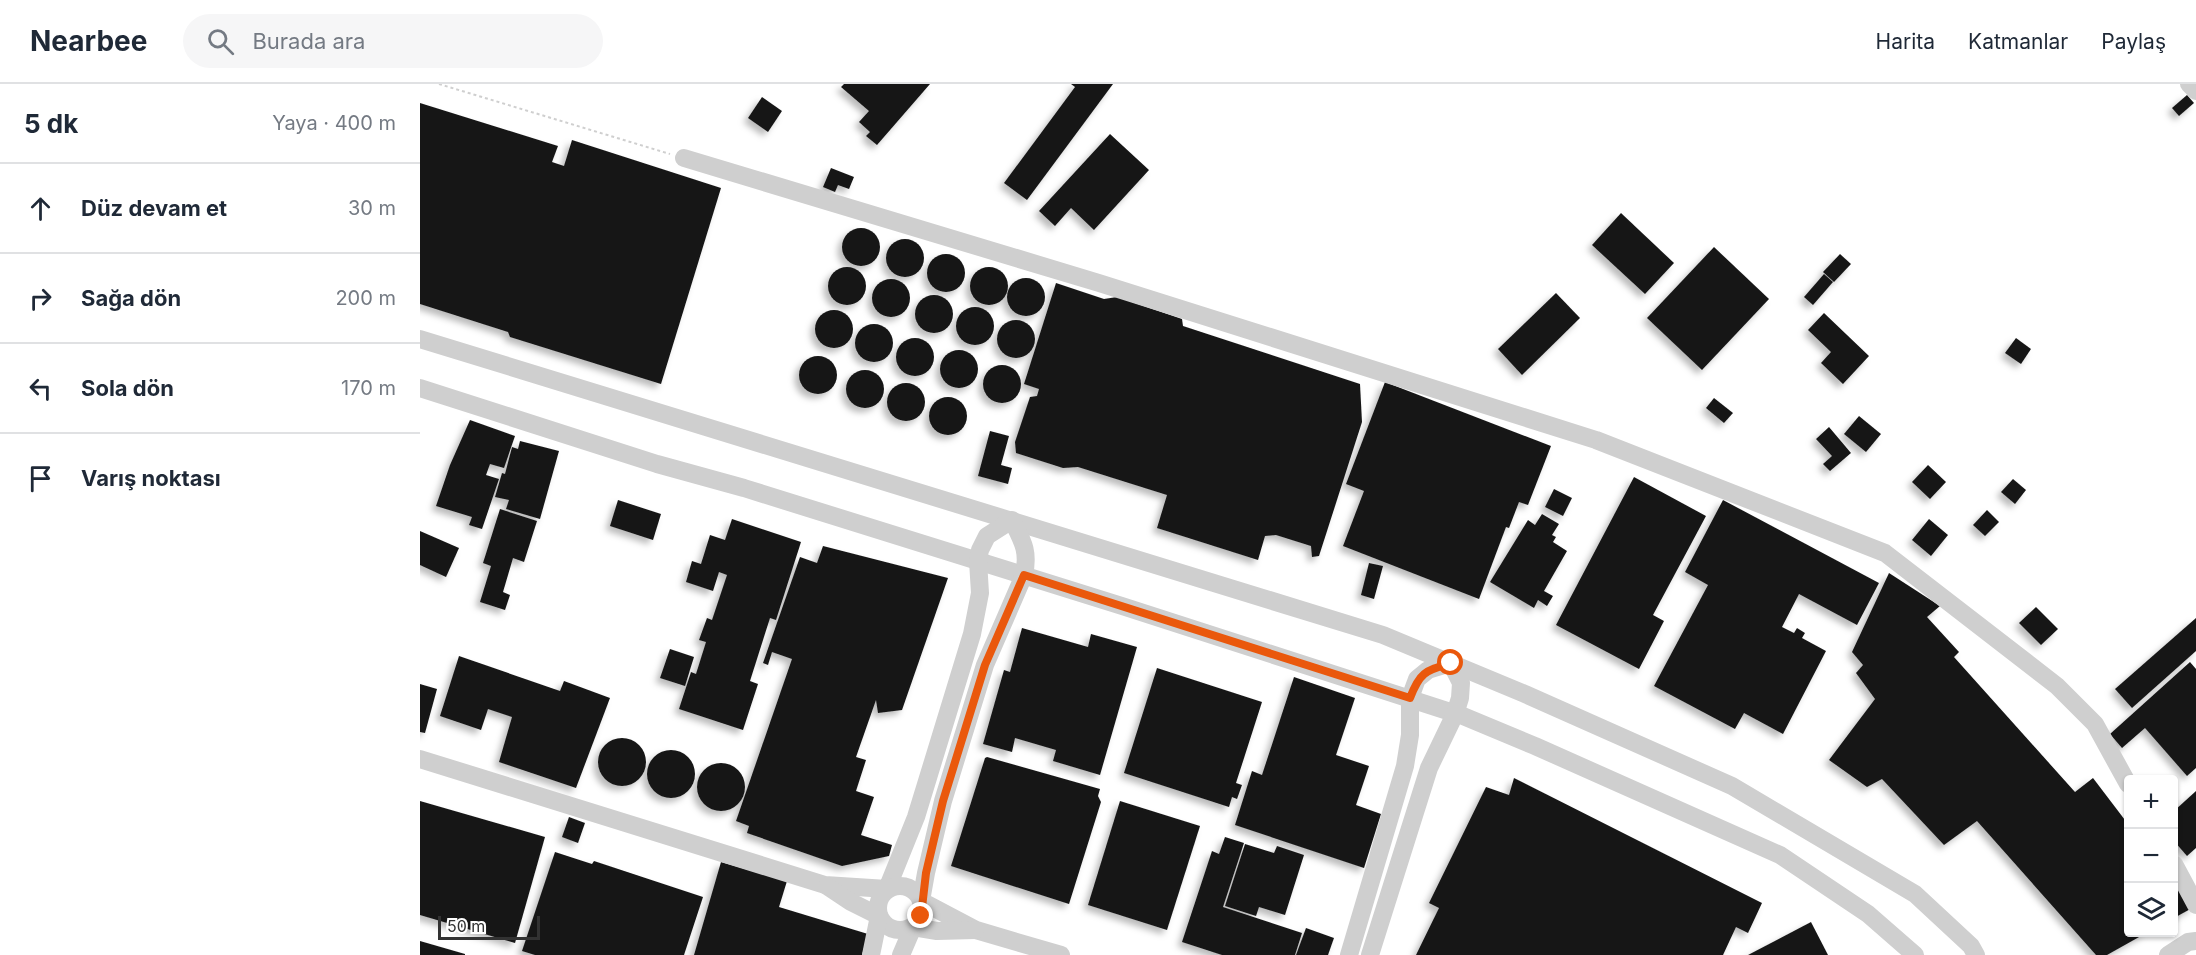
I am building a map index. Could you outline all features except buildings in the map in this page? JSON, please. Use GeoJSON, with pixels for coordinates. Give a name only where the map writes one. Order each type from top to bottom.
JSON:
{"type":"FeatureCollection","features":[{"type":"Feature","properties":{"kind":"street"},"geometry":{"type":"LineString","coordinates":[[2189,84],[2196,91]]}},
{"type":"Feature","properties":{"kind":"street"},"geometry":{"type":"LineString","coordinates":[[684,158],[1099,283],[1596,440],[1885,553],[2057,686],[2095,723],[2124,777]]}},
{"type":"Feature","properties":{"kind":"street"},"geometry":{"type":"LineString","coordinates":[[420,339],[1383,634],[1732,786],[1915,894],[1971,946],[1976,955]]}},
{"type":"Feature","properties":{"kind":"street"},"geometry":{"type":"LineString","coordinates":[[420,388],[657,464],[744,488],[1024,575],[1455,714],[1535,746],[1780,855],[1868,914],[1916,955]]}},
{"type":"Feature","properties":{"kind":"street"},"geometry":{"type":"LineString","coordinates":[[871,955],[879,916],[880,897],[887,890],[916,817],[972,634],[980,593],[978,561],[980,550],[987,536],[1012,520]]}},
{"type":"Feature","properties":{"kind":"street"},"geometry":{"type":"LineString","coordinates":[[901,955],[913,927],[921,916],[926,873],[943,801],[985,665],[1024,575],[1027,561],[1025,544],[1012,520]]}},
{"type":"Feature","properties":{"kind":"street"},"geometry":{"type":"LineString","coordinates":[[1349,955],[1405,766],[1410,735],[1410,698],[1418,679],[1428,670],[1451,663]]}},
{"type":"Feature","properties":{"kind":"street"},"geometry":{"type":"LineString","coordinates":[[1370,955],[1429,768],[1455,714],[1461,683],[1451,663]]}},
{"type":"Feature","properties":{"kind":"street"},"geometry":{"type":"LineString","coordinates":[[420,759],[825,885],[887,890],[901,885],[909,887],[921,901],[976,930],[1061,955]]}},
{"type":"Feature","properties":{"kind":"street"},"geometry":{"type":"LineString","coordinates":[[2178,871],[2196,904]]}},
{"type":"Feature","properties":{"kind":"street"},"geometry":{"type":"LineString","coordinates":[[825,885],[879,916],[886,926],[893,930],[901,931],[913,927],[937,931],[976,930]]}},
{"type":"Feature","properties":{"kind":"street"},"geometry":{"type":"LineString","coordinates":[[2168,955],[2188,942],[2196,941]]}},
{"type":"Feature","properties":{"kind":"path"},"geometry":{"type":"LineString","coordinates":[[439,84],[684,158]]}},
{"type":"Feature","properties":{"kind":"route"},"geometry":{"type":"LineString","coordinates":[[921,916],[926,873],[943,801],[985,665],[1024,575],[1410,698],[1418,679],[1428,670],[1451,663]]}}]}
